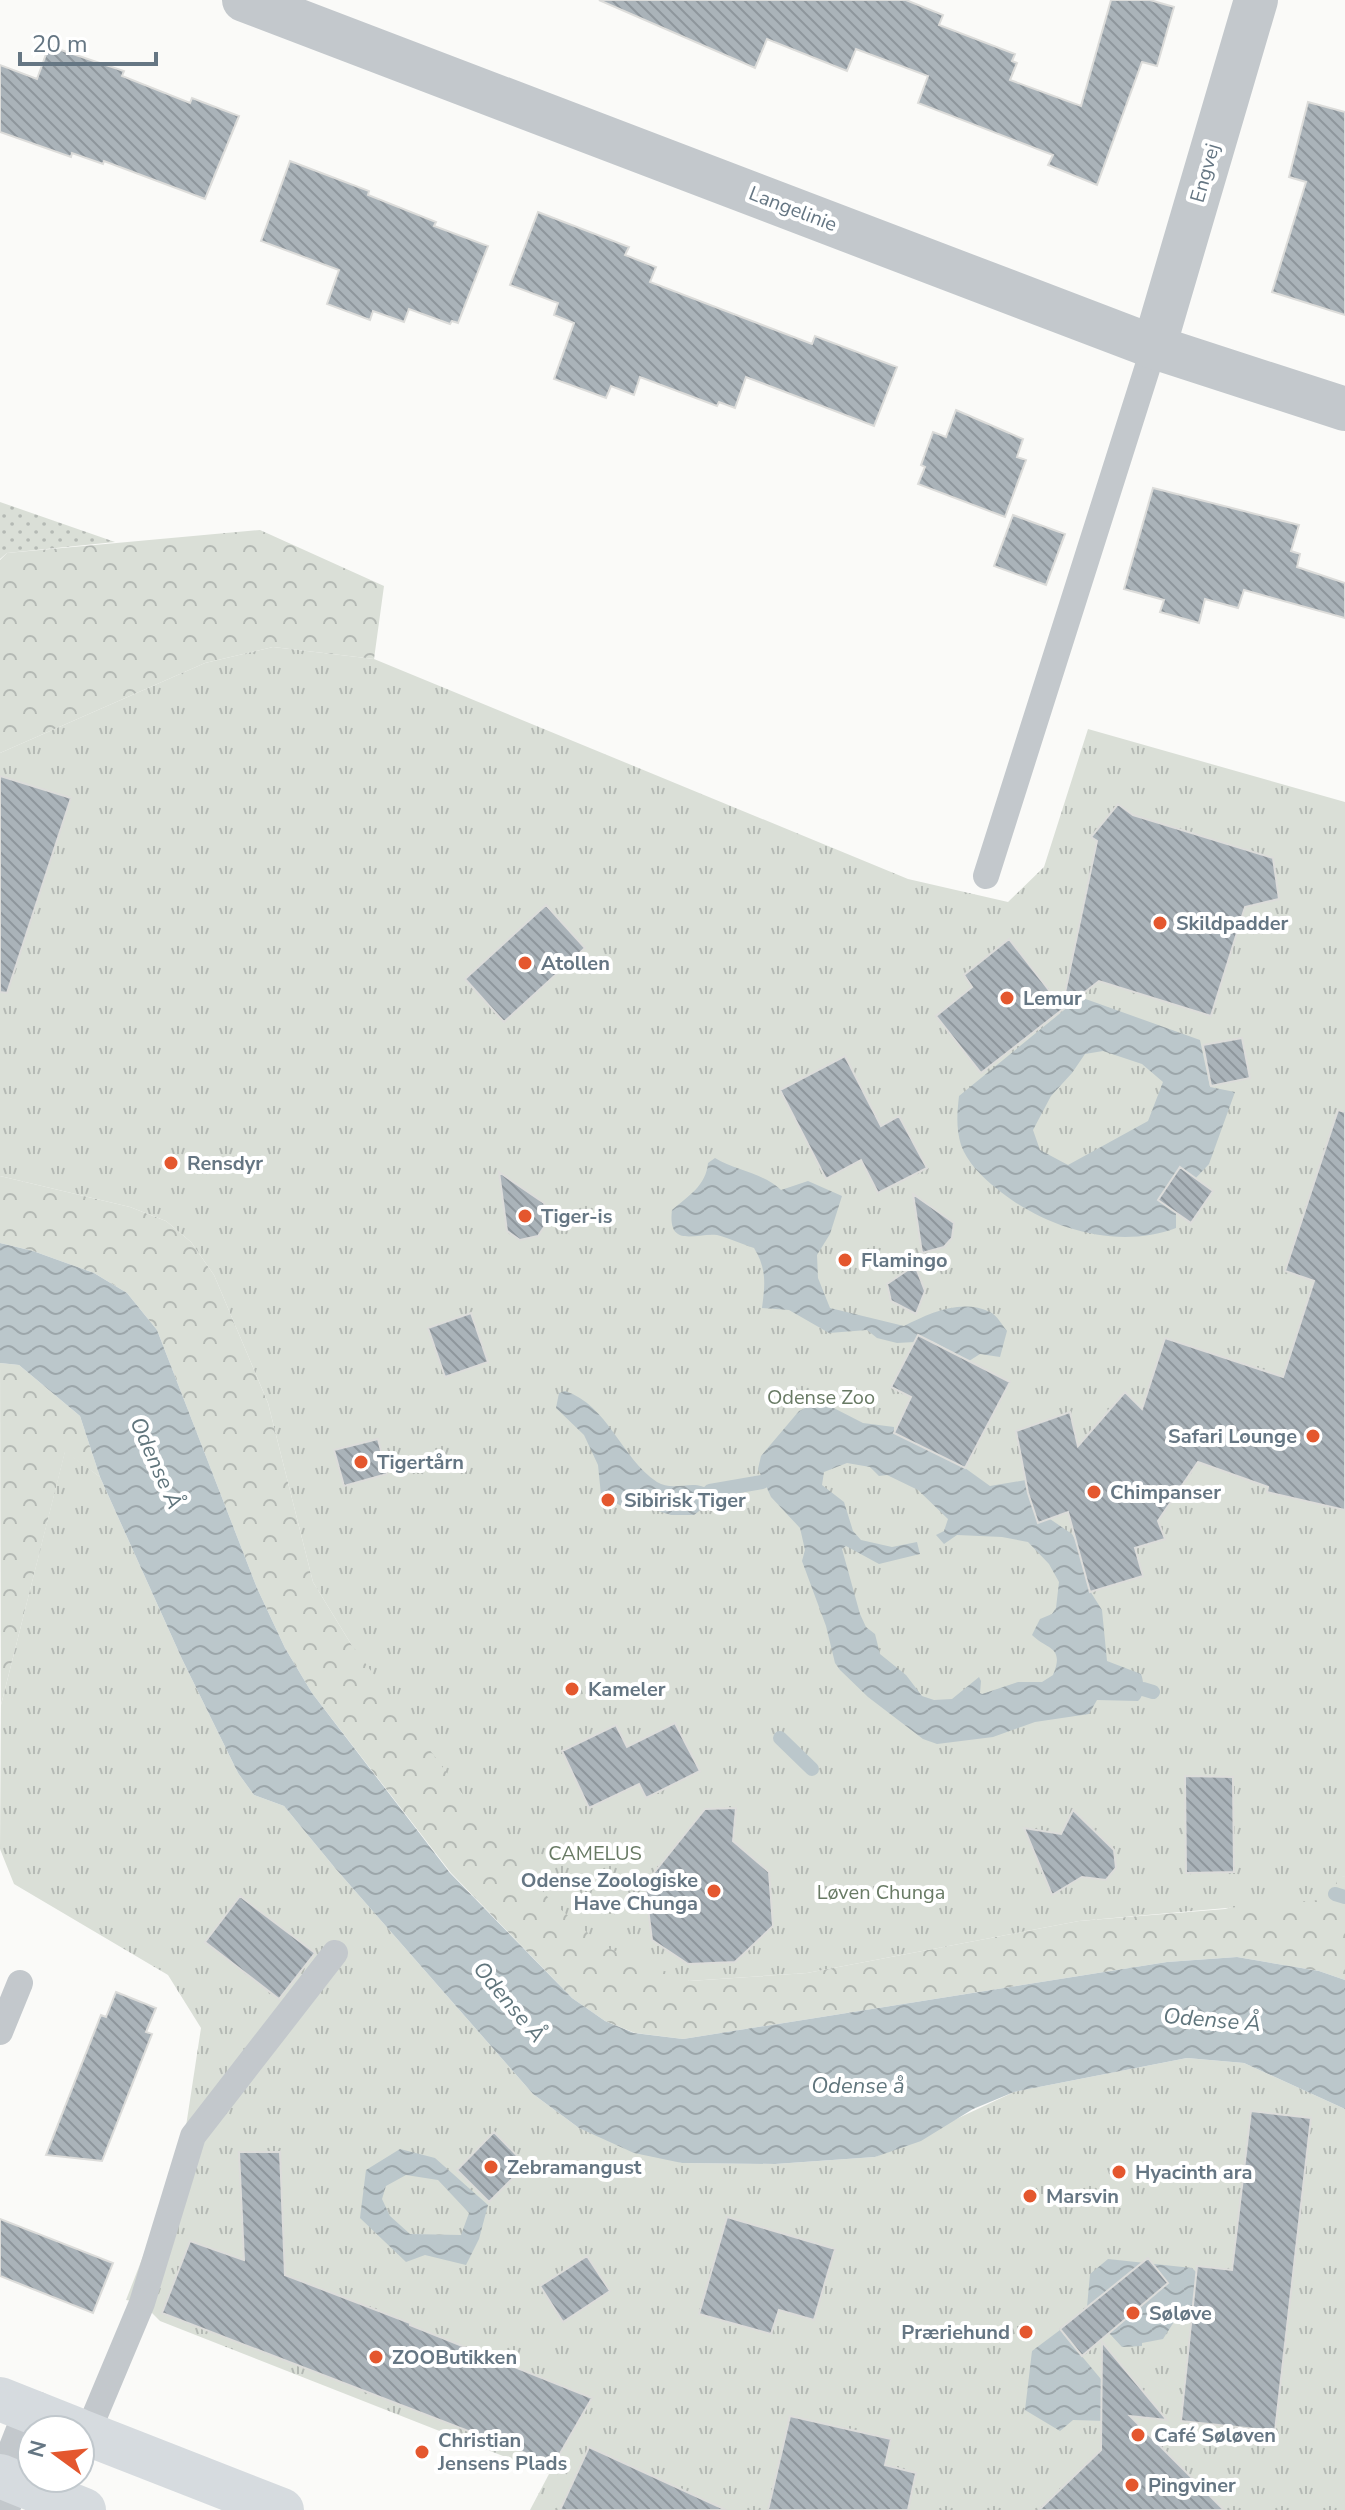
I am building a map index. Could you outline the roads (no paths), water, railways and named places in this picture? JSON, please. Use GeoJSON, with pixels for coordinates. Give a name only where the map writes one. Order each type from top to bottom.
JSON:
{"type":"FeatureCollection","features":[{"type":"Feature","properties":{"kind":"main road"},"geometry":{"type":"LineString","coordinates":[[17,2406],[37,2414]]}},
{"type":"Feature","properties":{"kind":"main road"},"geometry":{"type":"LineString","coordinates":[[96,2437],[282,2510]]}},
{"type":"Feature","properties":{"kind":"main road"},"geometry":{"type":"LineString","coordinates":[[3,2486],[84,2510]]}},
{"type":"Feature","properties":{"kind":"street","name":"Langelinie"},"geometry":{"type":"LineString","coordinates":[[244,0],[1154,347],[1345,409]]}},
{"type":"Feature","properties":{"kind":"street","name":"Engvej"},"geometry":{"type":"LineString","coordinates":[[1154,347],[1256,0]]}},
{"type":"Feature","properties":{"kind":"street"},"geometry":{"type":"LineString","coordinates":[[3,2486],[17,2406]]}},
{"type":"Feature","properties":{"kind":"lane"},"geometry":{"type":"LineString","coordinates":[[986,876],[1154,347]]}},
{"type":"Feature","properties":{"kind":"lane"},"geometry":{"type":"LineString","coordinates":[[90,2414],[142,2303],[193,2136],[335,1953]]}},
{"type":"Feature","properties":{"kind":"lane"},"geometry":{"type":"LineString","coordinates":[[0,2032],[20,1983]]}},
{"type":"Feature","properties":{"kind":"water"},"geometry":{"type":"Polygon","coordinates":[[[1080,997],[1200,1040],[1210,1087],[1235,1092],[1209,1164],[1176,1199],[1176,1228],[1129,1237],[1105,1236],[1057,1224],[1014,1202],[991,1184],[971,1163],[961,1145],[957,1121],[959,1096],[1080,997]],[[1103,1051],[1085,1054],[1051,1096],[1033,1130],[1040,1150],[1068,1165],[1148,1121],[1163,1082],[1142,1064],[1103,1051]]]}},
{"type":"Feature","properties":{"kind":"water"},"geometry":{"type":"Polygon","coordinates":[[[715,1158],[766,1180],[781,1190],[808,1181],[842,1196],[830,1234],[817,1255],[818,1278],[830,1308],[904,1326],[946,1309],[979,1308],[995,1315],[1007,1331],[1000,1357],[980,1354],[969,1361],[932,1341],[897,1343],[877,1338],[867,1330],[829,1333],[789,1310],[762,1308],[764,1277],[754,1248],[717,1235],[686,1236],[674,1230],[672,1210],[700,1184],[708,1163],[715,1158]]]}},
{"type":"Feature","properties":{"kind":"water","name":"Odense å"},"geometry":{"type":"Polygon","coordinates":[[[0,1243],[33,1251],[94,1273],[127,1293],[157,1330],[257,1588],[285,1648],[312,1693],[450,1873],[572,1998],[605,2021],[634,2033],[683,2039],[1167,1962],[1237,1957],[1319,1971],[1345,1980],[1345,2109],[1244,2063],[1187,2058],[1014,2092],[973,2109],[921,2141],[875,2157],[775,2164],[682,2163],[634,2153],[579,2128],[533,2094],[284,1806],[254,1795],[238,1773],[182,1659],[100,1477],[80,1416],[19,1365],[0,1363],[0,1243]]]}},
{"type":"Feature","properties":{"kind":"water"},"geometry":{"type":"Polygon","coordinates":[[[565,1391],[580,1398],[604,1420],[644,1472],[664,1485],[704,1487],[710,1491],[708,1504],[694,1515],[671,1515],[652,1509],[625,1508],[601,1495],[598,1465],[584,1435],[556,1408],[559,1393],[565,1391]]]}},
{"type":"Feature","properties":{"kind":"water"},"geometry":{"type":"Polygon","coordinates":[[[820,1401],[863,1423],[894,1427],[894,1433],[965,1468],[990,1486],[1026,1480],[1038,1523],[1050,1519],[1072,1534],[1076,1541],[1090,1591],[1102,1610],[1107,1661],[1141,1674],[1143,1688],[1138,1701],[1097,1700],[1089,1714],[1035,1722],[993,1737],[937,1744],[923,1739],[868,1697],[835,1663],[826,1626],[802,1561],[805,1550],[800,1528],[771,1497],[758,1469],[761,1456],[799,1411],[820,1401]],[[847,1463],[824,1472],[822,1485],[844,1502],[853,1531],[861,1540],[892,1547],[917,1542],[920,1554],[879,1564],[846,1546],[842,1549],[860,1614],[866,1627],[875,1634],[880,1654],[906,1675],[922,1696],[934,1700],[952,1699],[979,1677],[982,1694],[1018,1682],[1042,1682],[1053,1675],[1056,1654],[1032,1635],[1040,1619],[1052,1614],[1056,1608],[1059,1582],[1049,1564],[1028,1542],[1002,1537],[957,1535],[944,1544],[936,1535],[944,1531],[948,1519],[918,1490],[887,1475],[879,1476],[870,1467],[847,1463]]]}},
{"type":"Feature","properties":{"kind":"water"},"geometry":{"type":"Polygon","coordinates":[[[400,2149],[435,2158],[488,2205],[479,2239],[466,2265],[425,2255],[406,2262],[360,2218],[366,2170],[400,2149]],[[406,2175],[386,2186],[382,2199],[390,2216],[410,2234],[461,2235],[469,2213],[438,2180],[406,2175]]]}},
{"type":"Feature","properties":{"kind":"water"},"geometry":{"type":"Polygon","coordinates":[[[1108,2259],[1192,2268],[1196,2272],[1192,2313],[1179,2314],[1163,2339],[1142,2343],[1142,2346],[1122,2347],[1109,2333],[1097,2299],[1087,2307],[1090,2274],[1108,2259]]]}},
{"type":"Feature","properties":{"kind":"water"},"geometry":{"type":"Polygon","coordinates":[[[1060,2330],[1110,2390],[1107,2421],[1073,2420],[1060,2431],[1025,2410],[1032,2351],[1060,2330]]]}},
{"type":"Feature","properties":{"kind":"waterway"},"geometry":{"type":"LineString","coordinates":[[710,1491],[762,1482]]}},
{"type":"Feature","properties":{"kind":"waterway"},"geometry":{"type":"LineString","coordinates":[[1143,1689],[1153,1692]]}},
{"type":"Feature","properties":{"kind":"waterway"},"geometry":{"type":"LineString","coordinates":[[780,1738],[812,1769]]}},
{"type":"Feature","properties":{"kind":"waterway"},"geometry":{"type":"LineString","coordinates":[[1335,1894],[1345,1897]]}},
{"type":"Feature","properties":{"kind":"place","name":"Skildpadder"},"geometry":{"type":"Point","coordinates":[1160,923]}},
{"type":"Feature","properties":{"kind":"place","name":"Atollen"},"geometry":{"type":"Point","coordinates":[525,963]}},
{"type":"Feature","properties":{"kind":"place","name":"Lemur"},"geometry":{"type":"Point","coordinates":[1007,998]}},
{"type":"Feature","properties":{"kind":"place","name":"Rensdyr"},"geometry":{"type":"Point","coordinates":[171,1163]}},
{"type":"Feature","properties":{"kind":"place","name":"Tiger-is"},"geometry":{"type":"Point","coordinates":[525,1216]}},
{"type":"Feature","properties":{"kind":"place","name":"Flamingo"},"geometry":{"type":"Point","coordinates":[845,1260]}},
{"type":"Feature","properties":{"kind":"place","name":"Safari Lounge"},"geometry":{"type":"Point","coordinates":[1313,1436]}},
{"type":"Feature","properties":{"kind":"place","name":"Tigertårn"},"geometry":{"type":"Point","coordinates":[361,1462]}},
{"type":"Feature","properties":{"kind":"place","name":"Chimpanser"},"geometry":{"type":"Point","coordinates":[1094,1492]}},
{"type":"Feature","properties":{"kind":"place","name":"Sibirisk Tiger"},"geometry":{"type":"Point","coordinates":[608,1500]}},
{"type":"Feature","properties":{"kind":"place","name":"Kameler"},"geometry":{"type":"Point","coordinates":[572,1689]}},
{"type":"Feature","properties":{"kind":"place","name":"Odense Zoologiske Have Chunga"},"geometry":{"type":"Point","coordinates":[714,1891]}},
{"type":"Feature","properties":{"kind":"place","name":"Zebramangust"},"geometry":{"type":"Point","coordinates":[491,2167]}},
{"type":"Feature","properties":{"kind":"place","name":"Hyacinth ara"},"geometry":{"type":"Point","coordinates":[1119,2172]}},
{"type":"Feature","properties":{"kind":"place","name":"Marsvin"},"geometry":{"type":"Point","coordinates":[1030,2196]}},
{"type":"Feature","properties":{"kind":"place","name":"Søløve"},"geometry":{"type":"Point","coordinates":[1133,2313]}},
{"type":"Feature","properties":{"kind":"place","name":"Præriehund"},"geometry":{"type":"Point","coordinates":[1026,2332]}},
{"type":"Feature","properties":{"kind":"place","name":"ZOOButikken"},"geometry":{"type":"Point","coordinates":[376,2357]}},
{"type":"Feature","properties":{"kind":"place","name":"Café Søløven"},"geometry":{"type":"Point","coordinates":[1138,2435]}},
{"type":"Feature","properties":{"kind":"place","name":"Christian Jensens Plads"},"geometry":{"type":"Point","coordinates":[422,2452]}},
{"type":"Feature","properties":{"kind":"place","name":"Pingviner"},"geometry":{"type":"Point","coordinates":[1132,2485]}},
{"type":"Feature","properties":{"kind":"park label","name":"Odense Zoo"},"geometry":{"type":"Point","coordinates":[821,1397]}},
{"type":"Feature","properties":{"kind":"park label","name":"CAMELUS"},"geometry":{"type":"Point","coordinates":[595,1853]}},
{"type":"Feature","properties":{"kind":"park label","name":"Løven Chunga"},"geometry":{"type":"Point","coordinates":[881,1892]}},
{"type":"Feature","properties":{"kind":"water label","name":"Odense Å"},"geometry":{"type":"Point","coordinates":[156,1463]}},
{"type":"Feature","properties":{"kind":"water label","name":"Odense Å"},"geometry":{"type":"Point","coordinates":[509,2002]}},
{"type":"Feature","properties":{"kind":"water label","name":"Odense Å"},"geometry":{"type":"Point","coordinates":[1212,2020]}}]}
